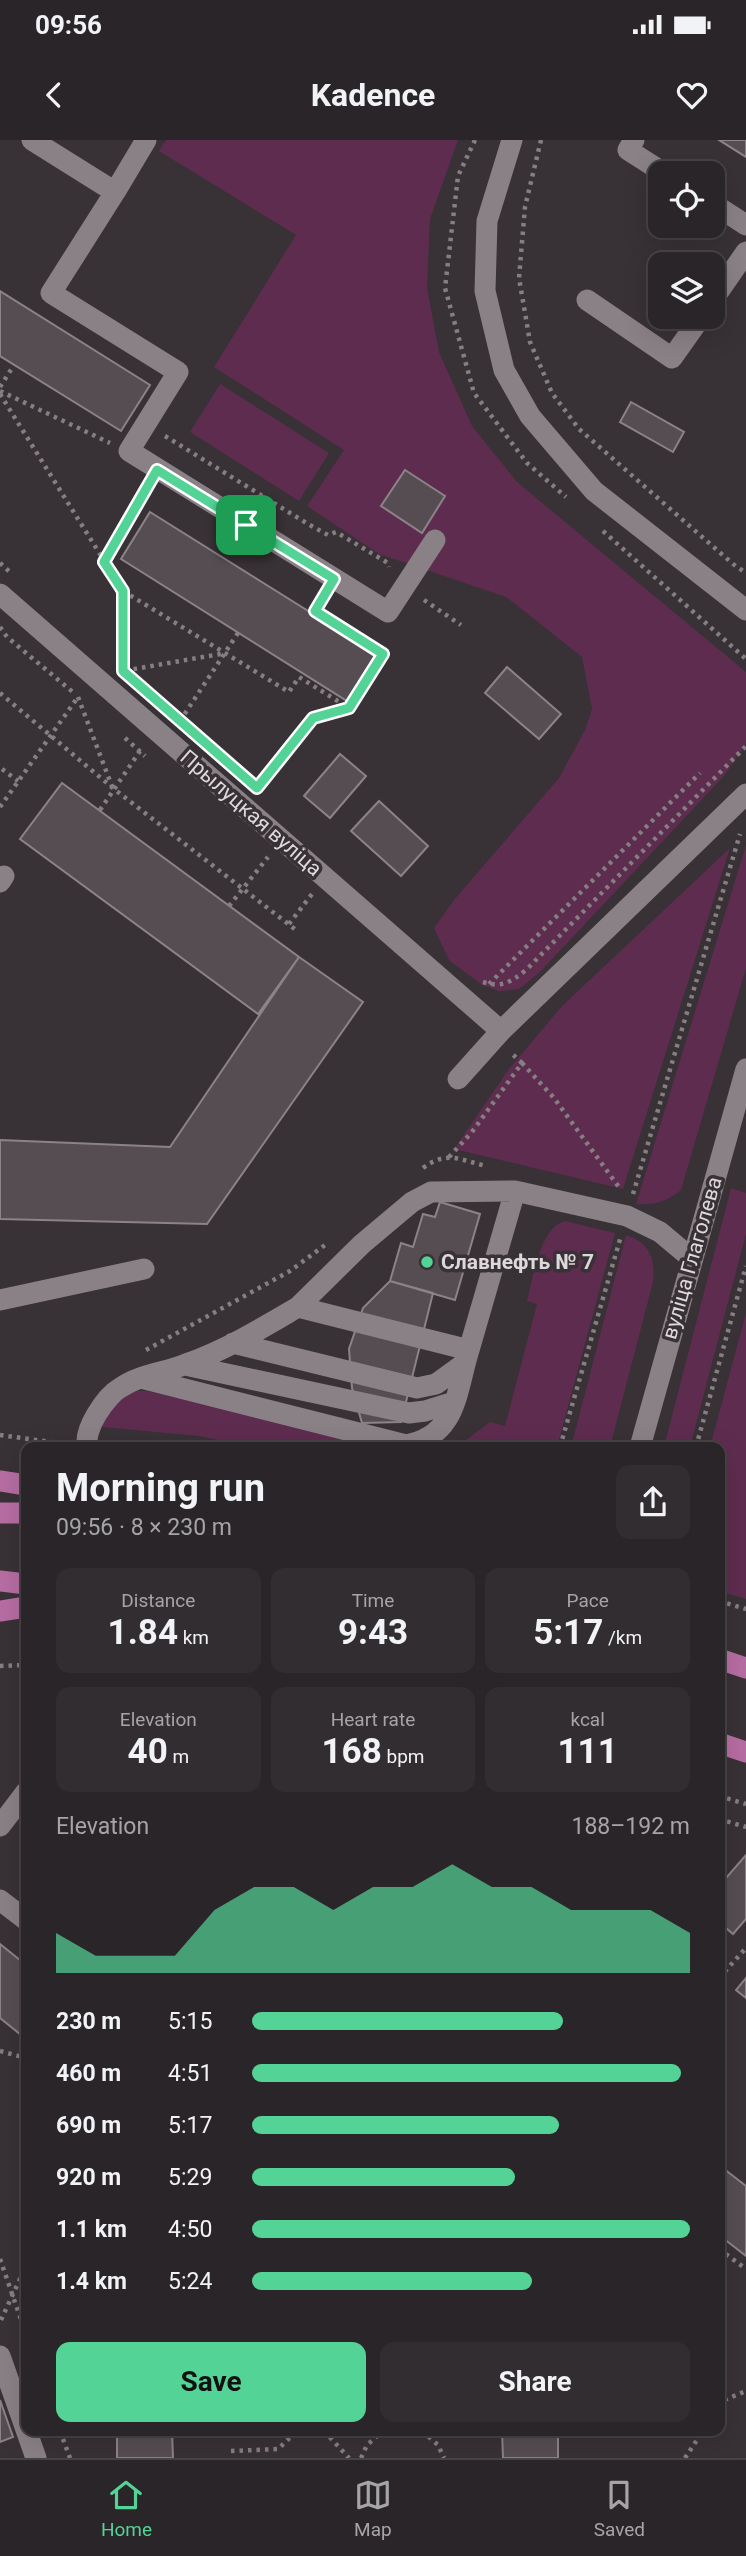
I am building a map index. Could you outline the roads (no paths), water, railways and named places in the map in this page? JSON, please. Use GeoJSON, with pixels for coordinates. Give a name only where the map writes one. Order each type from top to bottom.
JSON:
{"type":"FeatureCollection","features":[{"type":"Feature","properties":{"kind":"main road"},"geometry":{"type":"LineString","coordinates":[[0,1481],[21,1484]]}},
{"type":"Feature","properties":{"kind":"main road"},"geometry":{"type":"LineString","coordinates":[[0,1513],[21,1513]]}},
{"type":"Feature","properties":{"kind":"main road"},"geometry":{"type":"LineString","coordinates":[[0,1581],[21,1583]]}},
{"type":"Feature","properties":{"kind":"main road"},"geometry":{"type":"LineString","coordinates":[[0,1611],[21,1608]]}},
{"type":"Feature","properties":{"kind":"main road"},"geometry":{"type":"LineString","coordinates":[[725,1661],[746,1668]]}},
{"type":"Feature","properties":{"kind":"main road"},"geometry":{"type":"LineString","coordinates":[[725,1745],[746,1752]]}},
{"type":"Feature","properties":{"kind":"street"},"geometry":{"type":"LineString","coordinates":[[32,140],[115,192]]}},
{"type":"Feature","properties":{"kind":"street"},"geometry":{"type":"LineString","coordinates":[[146,140],[51,293],[178,372],[128,451],[388,612],[435,540]]}},
{"type":"Feature","properties":{"kind":"street"},"geometry":{"type":"LineString","coordinates":[[512,140],[487,221],[485,291],[504,370],[530,416],[594,491],[746,610]]}},
{"type":"Feature","properties":{"kind":"street"},"geometry":{"type":"LineString","coordinates":[[634,140],[628,150],[648,163]]}},
{"type":"Feature","properties":{"kind":"street"},"geometry":{"type":"LineString","coordinates":[[725,212],[746,225]]}},
{"type":"Feature","properties":{"kind":"street"},"geometry":{"type":"LineString","coordinates":[[725,283],[746,253]]}},
{"type":"Feature","properties":{"kind":"street"},"geometry":{"type":"LineString","coordinates":[[587,300],[672,358],[693,329]]}},
{"type":"Feature","properties":{"kind":"street","name":"Прылуцкая вуліца"},"geometry":{"type":"LineString","coordinates":[[0,594],[498,1035]]}},
{"type":"Feature","properties":{"kind":"street"},"geometry":{"type":"LineString","coordinates":[[457,1079],[498,1035],[746,794]]}},
{"type":"Feature","properties":{"kind":"street"},"geometry":{"type":"LineString","coordinates":[[704,834],[746,814]]}},
{"type":"Feature","properties":{"kind":"street","name":"вуліца Глаголева"},"geometry":{"type":"LineString","coordinates":[[641,1442],[746,1069]]}},
{"type":"Feature","properties":{"kind":"street"},"geometry":{"type":"LineString","coordinates":[[423,1442],[441,1429],[454,1402],[515,1191]]}},
{"type":"Feature","properties":{"kind":"street"},"geometry":{"type":"LineString","coordinates":[[87,1442],[90,1426],[117,1389],[139,1378],[186,1365],[298,1307],[362,1244],[412,1202],[431,1192],[515,1191],[627,1216],[660,1232],[691,1258]]}},
{"type":"Feature","properties":{"kind":"street"},"geometry":{"type":"LineString","coordinates":[[0,1300],[144,1269]]}},
{"type":"Feature","properties":{"kind":"street"},"geometry":{"type":"LineString","coordinates":[[298,1307],[467,1356]]}},
{"type":"Feature","properties":{"kind":"street"},"geometry":{"type":"LineString","coordinates":[[233,1343],[417,1388],[436,1384],[467,1356]]}},
{"type":"Feature","properties":{"kind":"street"},"geometry":{"type":"LineString","coordinates":[[186,1365],[409,1413],[454,1402]]}},
{"type":"Feature","properties":{"kind":"street"},"geometry":{"type":"LineString","coordinates":[[139,1378],[394,1442]]}},
{"type":"Feature","properties":{"kind":"street"},"geometry":{"type":"LineString","coordinates":[[0,1826],[13,1799]]}},
{"type":"Feature","properties":{"kind":"street"},"geometry":{"type":"LineString","coordinates":[[0,1900],[21,1916]]}},
{"type":"Feature","properties":{"kind":"street"},"geometry":{"type":"LineString","coordinates":[[0,2356],[21,2416]]}},
{"type":"Feature","properties":{"kind":"street"},"geometry":{"type":"LineString","coordinates":[[28,2436],[36,2458]]}},
{"type":"Feature","properties":{"kind":"place","name":"Славнефть № 7"},"geometry":{"type":"Point","coordinates":[427,1262]}}]}
